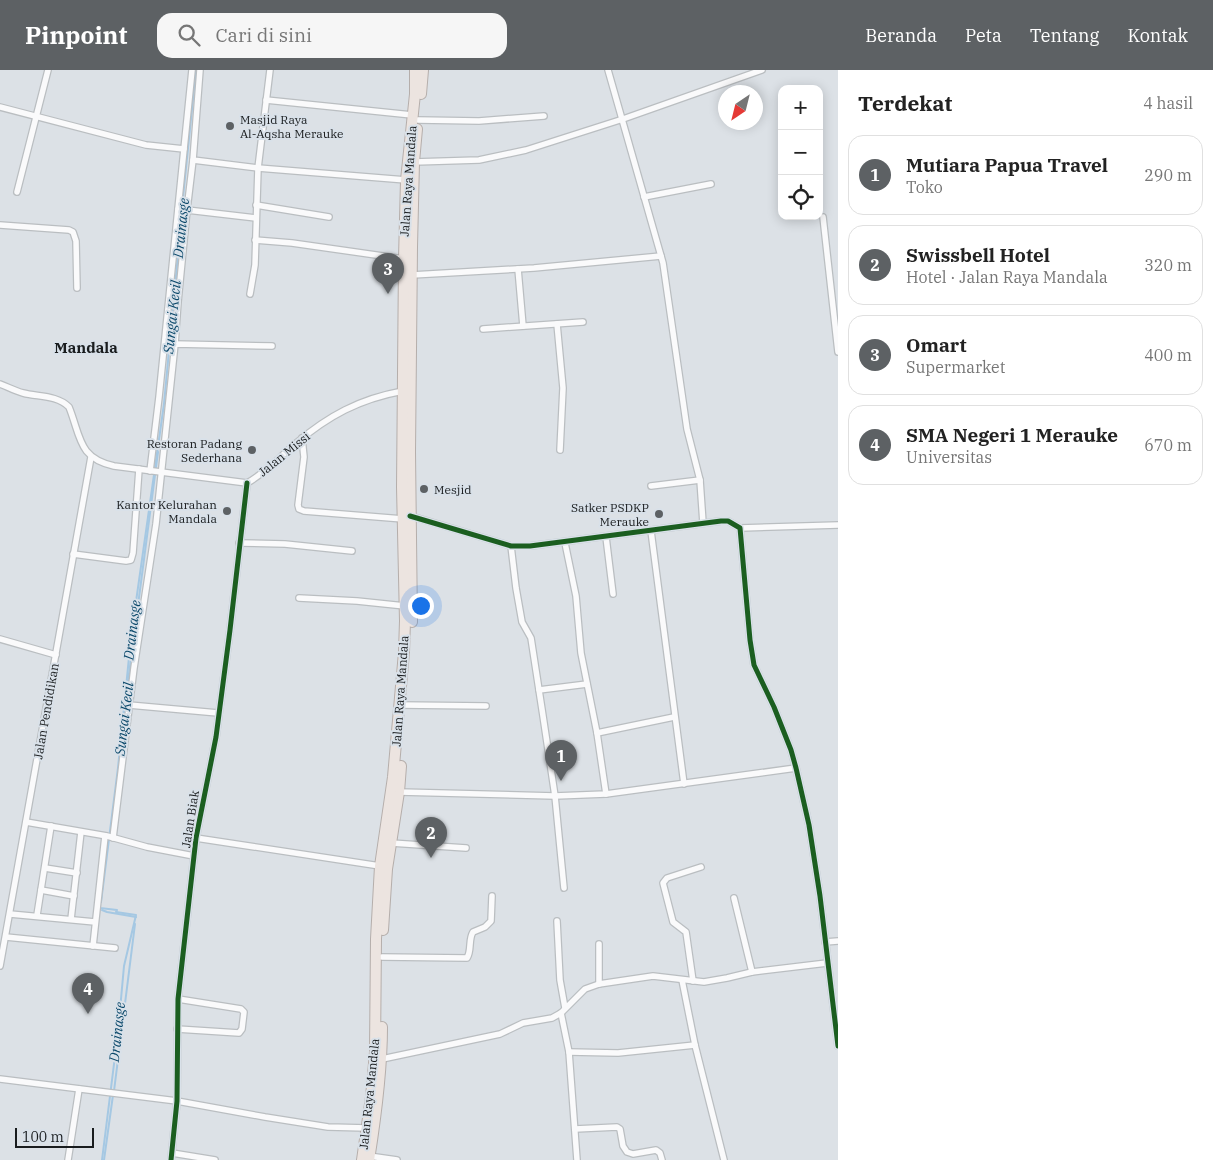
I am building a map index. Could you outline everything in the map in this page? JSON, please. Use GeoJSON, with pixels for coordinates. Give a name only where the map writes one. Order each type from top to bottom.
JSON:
{"type":"FeatureCollection","features":[{"type":"Feature","properties":{"kind":"highway","name":"Jalan Raya Mandala"},"geometry":{"type":"LineString","coordinates":[[367,1159],[377,1111],[382,1059],[376,930],[380,866],[403,705],[412,619],[403,391],[404,259],[408,246],[414,162],[416,70]]}},
{"type":"Feature","properties":{"kind":"highway","name":"Jalan Raya Mandala"},"geometry":{"type":"LineString","coordinates":[[367,1159],[367,1128],[375,1052],[387,869],[399,792],[403,705],[412,275],[408,246],[406,180],[423,70]]}},
{"type":"Feature","properties":{"kind":"street"},"geometry":{"type":"LineString","coordinates":[[17,192],[48,70]]}},
{"type":"Feature","properties":{"kind":"street"},"geometry":{"type":"LineString","coordinates":[[93,946],[95,922],[129,705],[156,472],[175,344],[183,209],[184,149],[192,70]]}},
{"type":"Feature","properties":{"kind":"street"},"geometry":{"type":"LineString","coordinates":[[156,472],[159,396],[183,209],[193,160],[200,70]]}},
{"type":"Feature","properties":{"kind":"street"},"geometry":{"type":"LineString","coordinates":[[250,294],[255,265],[258,168],[270,70]]}},
{"type":"Feature","properties":{"kind":"street"},"geometry":{"type":"LineString","coordinates":[[608,70],[667,281],[687,429],[700,480],[704,523]]}},
{"type":"Feature","properties":{"kind":"street"},"geometry":{"type":"LineString","coordinates":[[414,162],[479,160],[526,150],[762,70]]}},
{"type":"Feature","properties":{"kind":"street"},"geometry":{"type":"LineString","coordinates":[[266,100],[416,118],[479,121],[544,116]]}},
{"type":"Feature","properties":{"kind":"street"},"geometry":{"type":"LineString","coordinates":[[0,107],[146,145],[184,149]]}},
{"type":"Feature","properties":{"kind":"street"},"geometry":{"type":"LineString","coordinates":[[193,160],[258,168],[406,180]]}},
{"type":"Feature","properties":{"kind":"street"},"geometry":{"type":"LineString","coordinates":[[644,197],[711,184]]}},
{"type":"Feature","properties":{"kind":"street"},"geometry":{"type":"LineString","coordinates":[[256,205],[329,217]]}},
{"type":"Feature","properties":{"kind":"street"},"geometry":{"type":"LineString","coordinates":[[183,209],[256,218]]}},
{"type":"Feature","properties":{"kind":"street"},"geometry":{"type":"LineString","coordinates":[[823,217],[838,352]]}},
{"type":"Feature","properties":{"kind":"street"},"geometry":{"type":"LineString","coordinates":[[0,224],[69,230],[73,232],[76,241],[77,288]]}},
{"type":"Feature","properties":{"kind":"street"},"geometry":{"type":"LineString","coordinates":[[255,240],[292,243],[404,259]]}},
{"type":"Feature","properties":{"kind":"street"},"geometry":{"type":"LineString","coordinates":[[412,275],[518,269],[661,256]]}},
{"type":"Feature","properties":{"kind":"street"},"geometry":{"type":"LineString","coordinates":[[518,269],[523,326]]}},
{"type":"Feature","properties":{"kind":"street"},"geometry":{"type":"LineString","coordinates":[[483,329],[583,322]]}},
{"type":"Feature","properties":{"kind":"street"},"geometry":{"type":"LineString","coordinates":[[557,324],[563,388],[560,450]]}},
{"type":"Feature","properties":{"kind":"street"},"geometry":{"type":"LineString","coordinates":[[175,344],[272,346]]}},
{"type":"Feature","properties":{"kind":"street"},"geometry":{"type":"LineString","coordinates":[[0,384],[22,393],[64,402],[69,407],[85,451],[91,457]]}},
{"type":"Feature","properties":{"kind":"street","name":"Jalan Missi"},"geometry":{"type":"LineString","coordinates":[[91,457],[110,465],[247,483],[302,438],[352,406],[367,399],[403,391]]}},
{"type":"Feature","properties":{"kind":"street"},"geometry":{"type":"LineString","coordinates":[[302,438],[304,457],[299,509],[304,511],[407,517],[511,546],[565,543],[725,521],[740,528],[838,525]]}},
{"type":"Feature","properties":{"kind":"street","name":"Jalan Pendidikan"},"geometry":{"type":"LineString","coordinates":[[0,966],[91,457]]}},
{"type":"Feature","properties":{"kind":"street"},"geometry":{"type":"LineString","coordinates":[[73,554],[126,561],[131,560],[134,553],[139,469]]}},
{"type":"Feature","properties":{"kind":"street"},"geometry":{"type":"LineString","coordinates":[[650,486],[700,480]]}},
{"type":"Feature","properties":{"kind":"street","name":"Jalan Biak"},"geometry":{"type":"LineString","coordinates":[[172,1157],[177,1101],[178,999],[196,838],[218,713],[230,630],[247,483]]}},
{"type":"Feature","properties":{"kind":"street"},"geometry":{"type":"LineString","coordinates":[[740,528],[754,665],[774,707],[796,768],[810,833],[838,1046]]}},
{"type":"Feature","properties":{"kind":"street"},"geometry":{"type":"LineString","coordinates":[[651,531],[684,784]]}},
{"type":"Feature","properties":{"kind":"street"},"geometry":{"type":"LineString","coordinates":[[606,537],[613,594]]}},
{"type":"Feature","properties":{"kind":"street"},"geometry":{"type":"LineString","coordinates":[[239,543],[285,544],[352,551]]}},
{"type":"Feature","properties":{"kind":"street"},"geometry":{"type":"LineString","coordinates":[[565,543],[576,596],[581,653],[597,733],[606,794]]}},
{"type":"Feature","properties":{"kind":"street"},"geometry":{"type":"LineString","coordinates":[[511,546],[522,622],[531,638],[555,796],[564,888]]}},
{"type":"Feature","properties":{"kind":"street"},"geometry":{"type":"LineString","coordinates":[[299,598],[357,600],[405,606]]}},
{"type":"Feature","properties":{"kind":"street"},"geometry":{"type":"LineString","coordinates":[[0,639],[56,655]]}},
{"type":"Feature","properties":{"kind":"street"},"geometry":{"type":"LineString","coordinates":[[539,690],[587,684]]}},
{"type":"Feature","properties":{"kind":"street"},"geometry":{"type":"LineString","coordinates":[[129,705],[218,713]]}},
{"type":"Feature","properties":{"kind":"street"},"geometry":{"type":"LineString","coordinates":[[403,705],[486,706]]}},
{"type":"Feature","properties":{"kind":"street"},"geometry":{"type":"LineString","coordinates":[[597,733],[674,716]]}},
{"type":"Feature","properties":{"kind":"street"},"geometry":{"type":"LineString","coordinates":[[399,792],[555,796],[606,794],[796,768]]}},
{"type":"Feature","properties":{"kind":"street"},"geometry":{"type":"LineString","coordinates":[[26,822],[109,837],[146,847],[194,856]]}},
{"type":"Feature","properties":{"kind":"street"},"geometry":{"type":"LineString","coordinates":[[36,915],[52,826]]}},
{"type":"Feature","properties":{"kind":"street"},"geometry":{"type":"LineString","coordinates":[[71,919],[81,832]]}},
{"type":"Feature","properties":{"kind":"street"},"geometry":{"type":"LineString","coordinates":[[196,838],[380,866]]}},
{"type":"Feature","properties":{"kind":"street"},"geometry":{"type":"LineString","coordinates":[[390,842],[466,848]]}},
{"type":"Feature","properties":{"kind":"street"},"geometry":{"type":"LineString","coordinates":[[693,981],[686,932],[673,922],[663,883],[667,878],[701,867]]}},
{"type":"Feature","properties":{"kind":"street"},"geometry":{"type":"LineString","coordinates":[[45,868],[77,873]]}},
{"type":"Feature","properties":{"kind":"street"},"geometry":{"type":"LineString","coordinates":[[41,890],[74,896]]}},
{"type":"Feature","properties":{"kind":"street"},"geometry":{"type":"LineString","coordinates":[[382,957],[467,958],[470,954],[470,939],[473,932],[491,922],[492,896]]}},
{"type":"Feature","properties":{"kind":"street"},"geometry":{"type":"LineString","coordinates":[[734,898],[752,972]]}},
{"type":"Feature","properties":{"kind":"street"},"geometry":{"type":"LineString","coordinates":[[10,914],[95,922]]}},
{"type":"Feature","properties":{"kind":"street"},"geometry":{"type":"LineString","coordinates":[[557,921],[560,980],[569,1052],[577,1160]]}},
{"type":"Feature","properties":{"kind":"street"},"geometry":{"type":"LineString","coordinates":[[6,937],[116,948]]}},
{"type":"Feature","properties":{"kind":"street"},"geometry":{"type":"LineString","coordinates":[[825,942],[838,941]]}},
{"type":"Feature","properties":{"kind":"street"},"geometry":{"type":"LineString","coordinates":[[599,944],[599,984]]}},
{"type":"Feature","properties":{"kind":"street"},"geometry":{"type":"LineString","coordinates":[[382,1059],[500,1034],[523,1023],[552,1018],[563,1011],[585,989],[599,984],[653,976],[693,981],[714,981],[752,972],[827,963]]}},
{"type":"Feature","properties":{"kind":"street"},"geometry":{"type":"LineString","coordinates":[[682,980],[695,1045],[724,1160]]}},
{"type":"Feature","properties":{"kind":"street"},"geometry":{"type":"LineString","coordinates":[[177,1029],[239,1033],[242,1029],[244,1014],[241,1009],[178,999]]}},
{"type":"Feature","properties":{"kind":"street"},"geometry":{"type":"LineString","coordinates":[[569,1052],[618,1053],[695,1045]]}},
{"type":"Feature","properties":{"kind":"street"},"geometry":{"type":"LineString","coordinates":[[0,1079],[177,1101],[328,1127],[367,1128]]}},
{"type":"Feature","properties":{"kind":"street"},"geometry":{"type":"LineString","coordinates":[[68,1160],[79,1089]]}},
{"type":"Feature","properties":{"kind":"street"},"geometry":{"type":"LineString","coordinates":[[575,1128],[617,1127],[620,1129],[623,1146],[627,1152],[632,1154],[656,1150],[662,1160]]}},
{"type":"Feature","properties":{"kind":"street"},"geometry":{"type":"LineString","coordinates":[[172,1157],[215,1160]]}},
{"type":"Feature","properties":{"kind":"street"},"geometry":{"type":"LineString","coordinates":[[367,1159],[397,1160]]}},
{"type":"Feature","properties":{"kind":"waterway","name":"Sungai Kecil"},"geometry":{"type":"LineString","coordinates":[[182,207],[196,70]]}},
{"type":"Feature","properties":{"kind":"waterway","name":"Sungai Kecil"},"geometry":{"type":"LineString","coordinates":[[101,902],[118,768],[131,637],[164,404],[182,212]]}},
{"type":"Feature","properties":{"kind":"waterway","name":"Sungai Kecil"},"geometry":{"type":"LineString","coordinates":[[123,720],[158,452]]}},
{"type":"Feature","properties":{"kind":"waterway","name":"Sungai Kecil"},"geometry":{"type":"LineString","coordinates":[[100,907],[136,915],[124,966],[102,1160]]}},
{"type":"Feature","properties":{"kind":"waterway","name":"Sungai Kecil"},"geometry":{"type":"LineString","coordinates":[[102,910],[136,917]]}},
{"type":"Feature","properties":{"kind":"waterway","name":"Sungai Kecil"},"geometry":{"type":"LineString","coordinates":[[114,1091],[135,924]]}},
{"type":"Feature","properties":{"kind":"waterway","name":"Sungai Kecil"},"geometry":{"type":"LineString","coordinates":[[104,1160],[113,1095]]}},
{"type":"Feature","properties":{"kind":"cycle path"},"geometry":{"type":"LineString","coordinates":[[171,1160],[177,1101],[178,999],[196,838],[216,737],[247,483]]}},
{"type":"Feature","properties":{"kind":"cycle path"},"geometry":{"type":"LineString","coordinates":[[410,516],[511,546],[530,546],[721,521],[728,521],[740,528],[754,665],[774,707],[791,750],[809,825],[820,896],[838,1046]]}},
{"type":"Feature","properties":{"kind":"place","name":"Masjid Raya Al-Aqsha Merauke"},"geometry":{"type":"Point","coordinates":[230,126]}},
{"type":"Feature","properties":{"kind":"place","name":"Omart"},"geometry":{"type":"Point","coordinates":[388,294]}},
{"type":"Feature","properties":{"kind":"place","name":"Restoran Padang Sederhana"},"geometry":{"type":"Point","coordinates":[252,450]}},
{"type":"Feature","properties":{"kind":"place","name":"Mesjid"},"geometry":{"type":"Point","coordinates":[424,489]}},
{"type":"Feature","properties":{"kind":"place","name":"Kantor Kelurahan Mandala"},"geometry":{"type":"Point","coordinates":[227,511]}},
{"type":"Feature","properties":{"kind":"place","name":"Satker PSDKP Merauke"},"geometry":{"type":"Point","coordinates":[659,514]}},
{"type":"Feature","properties":{"kind":"place","name":"Mutiara Papua Travel"},"geometry":{"type":"Point","coordinates":[561,781]}},
{"type":"Feature","properties":{"kind":"place","name":"Swissbell Hotel"},"geometry":{"type":"Point","coordinates":[431,858]}},
{"type":"Feature","properties":{"kind":"place","name":"SMA Negeri 1 Merauke"},"geometry":{"type":"Point","coordinates":[88,1014]}},
{"type":"Feature","properties":{"kind":"district","name":"Mandala"},"geometry":{"type":"Point","coordinates":[86,347]}},
{"type":"Feature","properties":{"kind":"water label","name":"Drainasge"},"geometry":{"type":"Point","coordinates":[181,228]}},
{"type":"Feature","properties":{"kind":"water label","name":"Drainasge"},"geometry":{"type":"Point","coordinates":[132,630]}},
{"type":"Feature","properties":{"kind":"water label","name":"Drainasge"},"geometry":{"type":"Point","coordinates":[117,1032]}}]}
